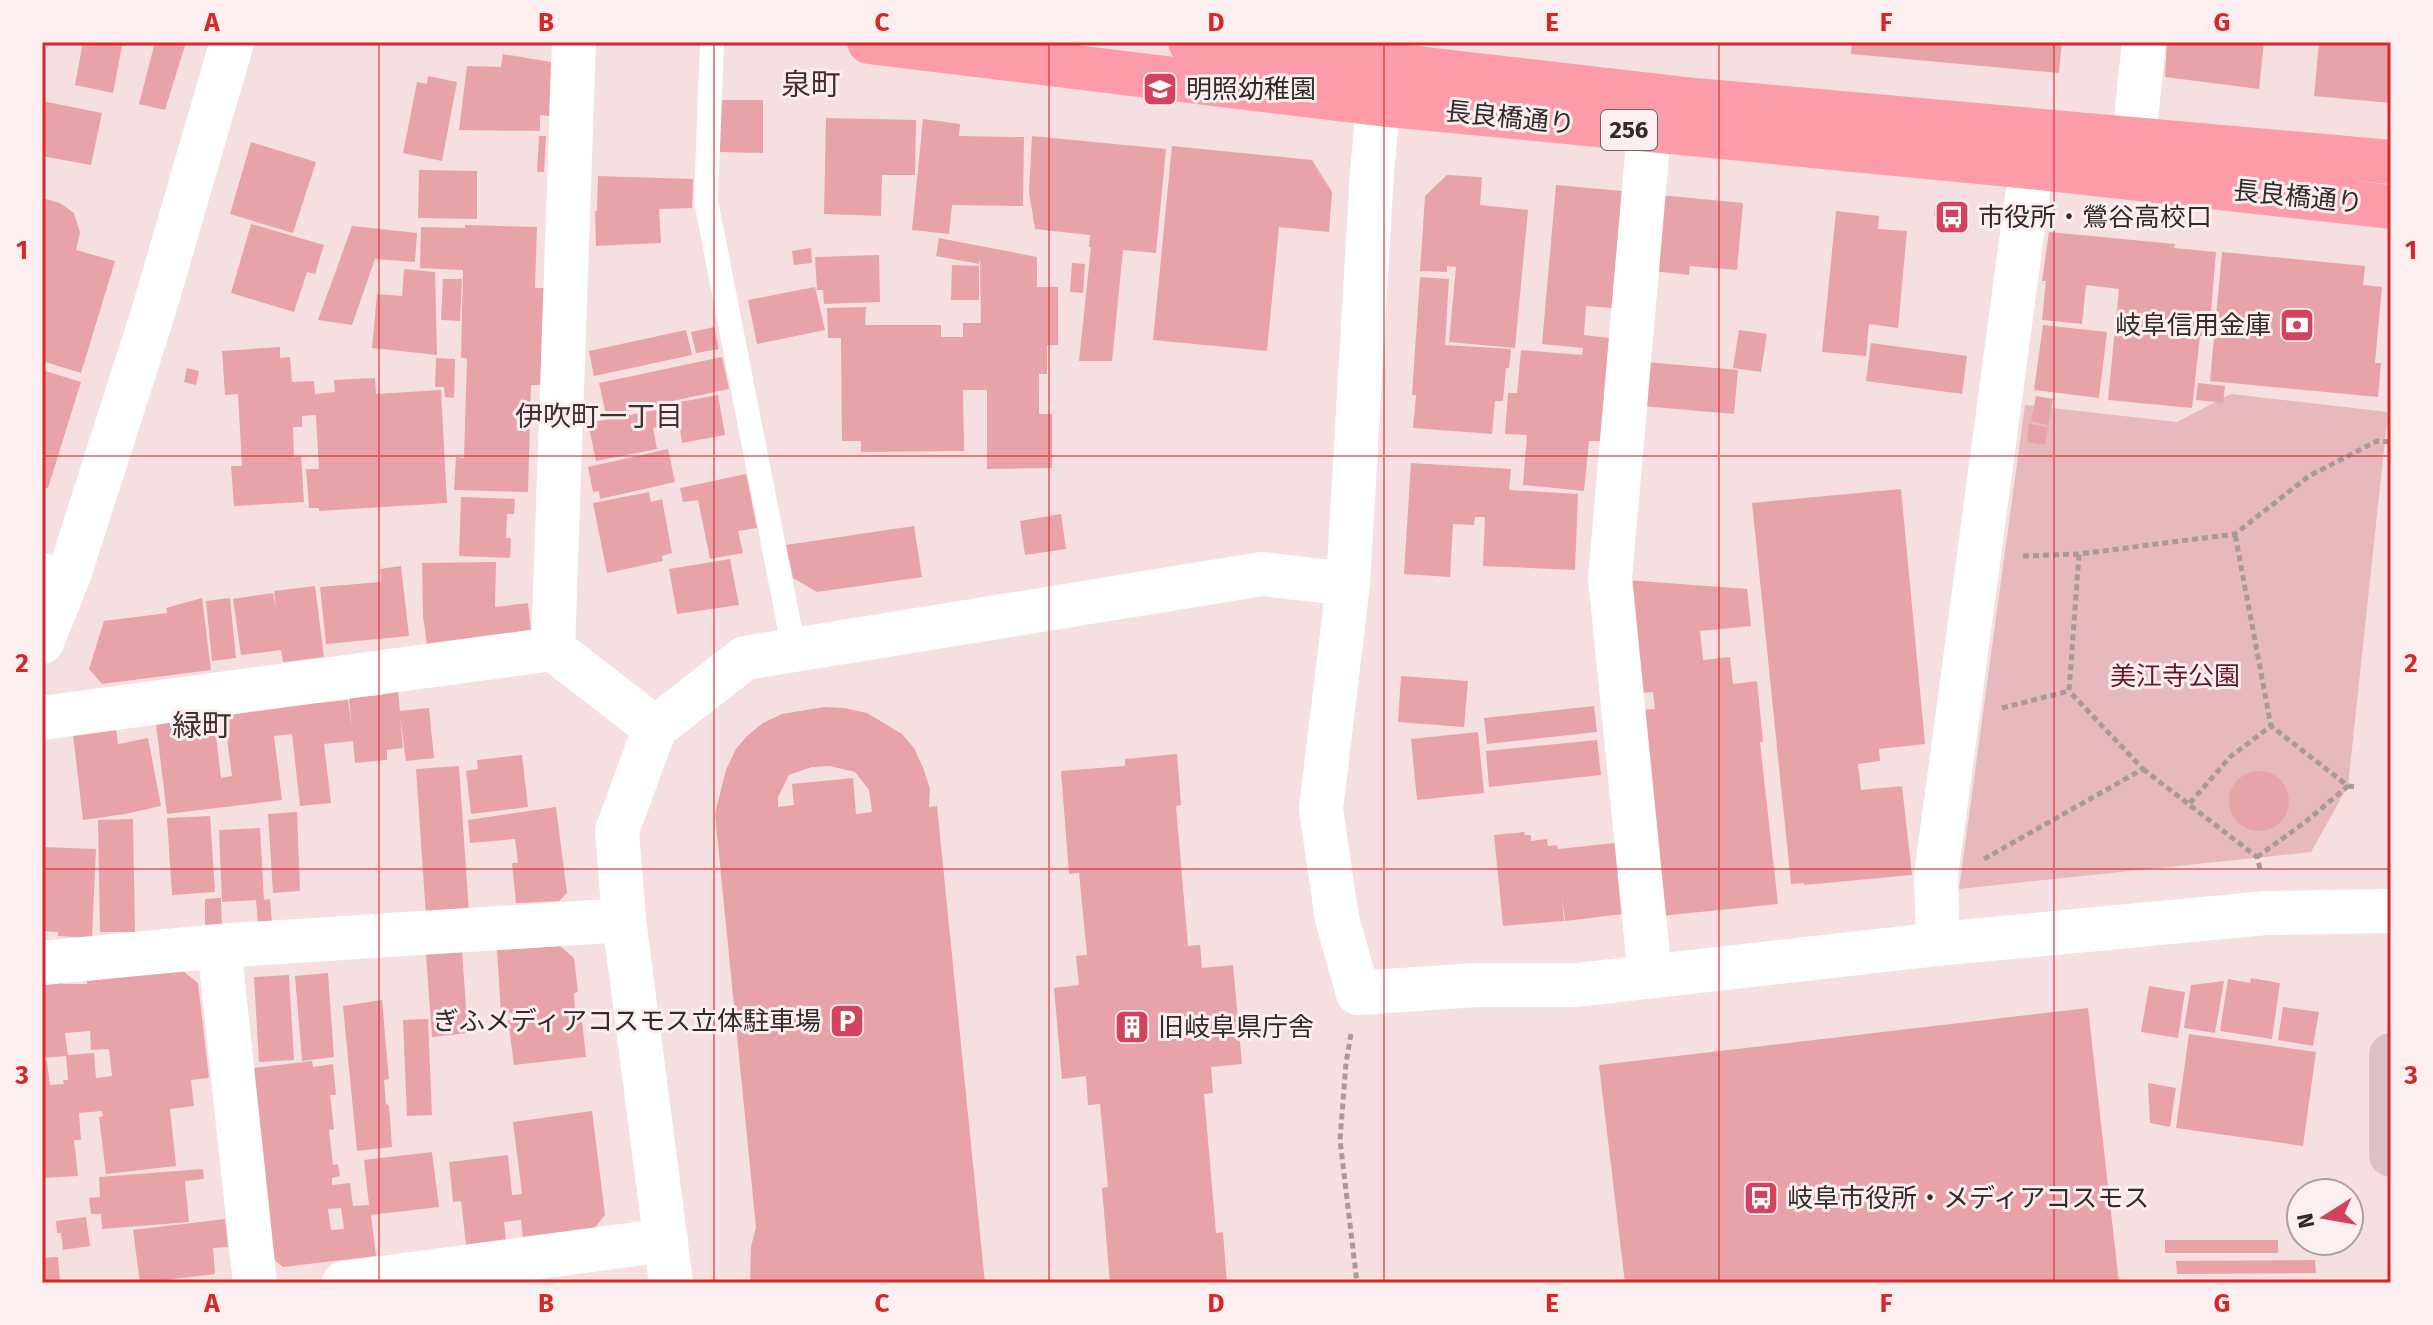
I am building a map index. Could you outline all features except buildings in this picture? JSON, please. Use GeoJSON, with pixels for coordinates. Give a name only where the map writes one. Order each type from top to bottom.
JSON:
{"type":"FeatureCollection","features":[{"type":"Feature","properties":{"kind":"highway","name":"長良橋通り"},"geometry":{"type":"LineString","coordinates":[[869,42],[1382,70],[2391,162]]}},
{"type":"Feature","properties":{"kind":"highway","name":"長良橋通り"},"geometry":{"type":"LineString","coordinates":[[1190,42],[1382,70],[1649,132],[2031,167],[2391,207]]}},
{"type":"Feature","properties":{"kind":"main road"},"geometry":{"type":"LineString","coordinates":[[2391,1055],[2391,1151]]}},
{"type":"Feature","properties":{"kind":"street"},"geometry":{"type":"LineString","coordinates":[[42,642],[56,569],[153,313],[232,42]]}},
{"type":"Feature","properties":{"kind":"street"},"geometry":{"type":"LineString","coordinates":[[553,649],[574,42]]}},
{"type":"Feature","properties":{"kind":"street"},"geometry":{"type":"LineString","coordinates":[[2134,138],[2144,42]]}},
{"type":"Feature","properties":{"kind":"street"},"geometry":{"type":"LineString","coordinates":[[1382,70],[1372,172],[1348,584],[1321,809],[1337,919],[1358,993],[1477,985],[1576,985],[1938,944],[2266,913],[2391,911]]}},
{"type":"Feature","properties":{"kind":"street"},"geometry":{"type":"LineString","coordinates":[[1649,132],[1610,578],[1650,976]]}},
{"type":"Feature","properties":{"kind":"street"},"geometry":{"type":"LineString","coordinates":[[1938,944],[1936,876],[2031,167]]}},
{"type":"Feature","properties":{"kind":"street"},"geometry":{"type":"LineString","coordinates":[[671,1283],[624,920],[617,831],[655,728],[745,658],[1262,574],[1348,584]]}},
{"type":"Feature","properties":{"kind":"street"},"geometry":{"type":"LineString","coordinates":[[42,718],[553,649],[655,728]]}},
{"type":"Feature","properties":{"kind":"street"},"geometry":{"type":"LineString","coordinates":[[42,963],[219,946],[624,920]]}},
{"type":"Feature","properties":{"kind":"street"},"geometry":{"type":"LineString","coordinates":[[219,946],[255,1283]]}},
{"type":"Feature","properties":{"kind":"street"},"geometry":{"type":"LineString","coordinates":[[344,1283],[666,1240]]}},
{"type":"Feature","properties":{"kind":"lane"},"geometry":{"type":"LineString","coordinates":[[712,42],[706,201],[794,650]]}},
{"type":"Feature","properties":{"kind":"path"},"geometry":{"type":"LineString","coordinates":[[1978,557],[2079,554],[2235,534],[2309,476],[2377,441],[2391,442]]}},
{"type":"Feature","properties":{"kind":"path"},"geometry":{"type":"LineString","coordinates":[[2235,534],[2271,726],[2348,786],[2356,787]]}},
{"type":"Feature","properties":{"kind":"path"},"geometry":{"type":"LineString","coordinates":[[2079,554],[2069,691],[2143,769],[2257,857],[2262,874]]}},
{"type":"Feature","properties":{"kind":"path"},"geometry":{"type":"LineString","coordinates":[[1957,719],[2069,691]]}},
{"type":"Feature","properties":{"kind":"path"},"geometry":{"type":"LineString","coordinates":[[2190,803],[2230,757],[2271,726]]}},
{"type":"Feature","properties":{"kind":"path"},"geometry":{"type":"LineString","coordinates":[[1976,863],[2143,769]]}},
{"type":"Feature","properties":{"kind":"path"},"geometry":{"type":"LineString","coordinates":[[2257,857],[2348,786]]}},
{"type":"Feature","properties":{"kind":"path"},"geometry":{"type":"LineString","coordinates":[[1357,1283],[1340,1140],[1346,1063],[1358,993]]}},
{"type":"Feature","properties":{"kind":"green space","name":"美江寺公園"},"geometry":{"type":"Polygon","coordinates":[[[2231,394],[2388,412],[2348,786],[2311,852],[1959,889],[2025,405],[2177,422],[2231,394]]]}},
{"type":"Feature","properties":{"kind":"place","name":"明照幼稚園"},"geometry":{"type":"Point","coordinates":[1160,89]}},
{"type":"Feature","properties":{"kind":"place","name":"市役所・鶯谷高校口"},"geometry":{"type":"Point","coordinates":[1952,217]}},
{"type":"Feature","properties":{"kind":"place","name":"岐阜信用金庫"},"geometry":{"type":"Point","coordinates":[2297,325]}},
{"type":"Feature","properties":{"kind":"place","name":"ぎふメディアコスモス立体駐車場"},"geometry":{"type":"Point","coordinates":[847,1021]}},
{"type":"Feature","properties":{"kind":"place","name":"旧岐阜県庁舎"},"geometry":{"type":"Point","coordinates":[1132,1027]}},
{"type":"Feature","properties":{"kind":"place","name":"岐阜市役所・メディアコスモス"},"geometry":{"type":"Point","coordinates":[1761,1198]}},
{"type":"Feature","properties":{"kind":"district","name":"泉町"},"geometry":{"type":"Point","coordinates":[811,85]}},
{"type":"Feature","properties":{"kind":"district","name":"伊吹町一丁目"},"geometry":{"type":"Point","coordinates":[599,416]}},
{"type":"Feature","properties":{"kind":"district","name":"緑町"},"geometry":{"type":"Point","coordinates":[202,726]}}]}
